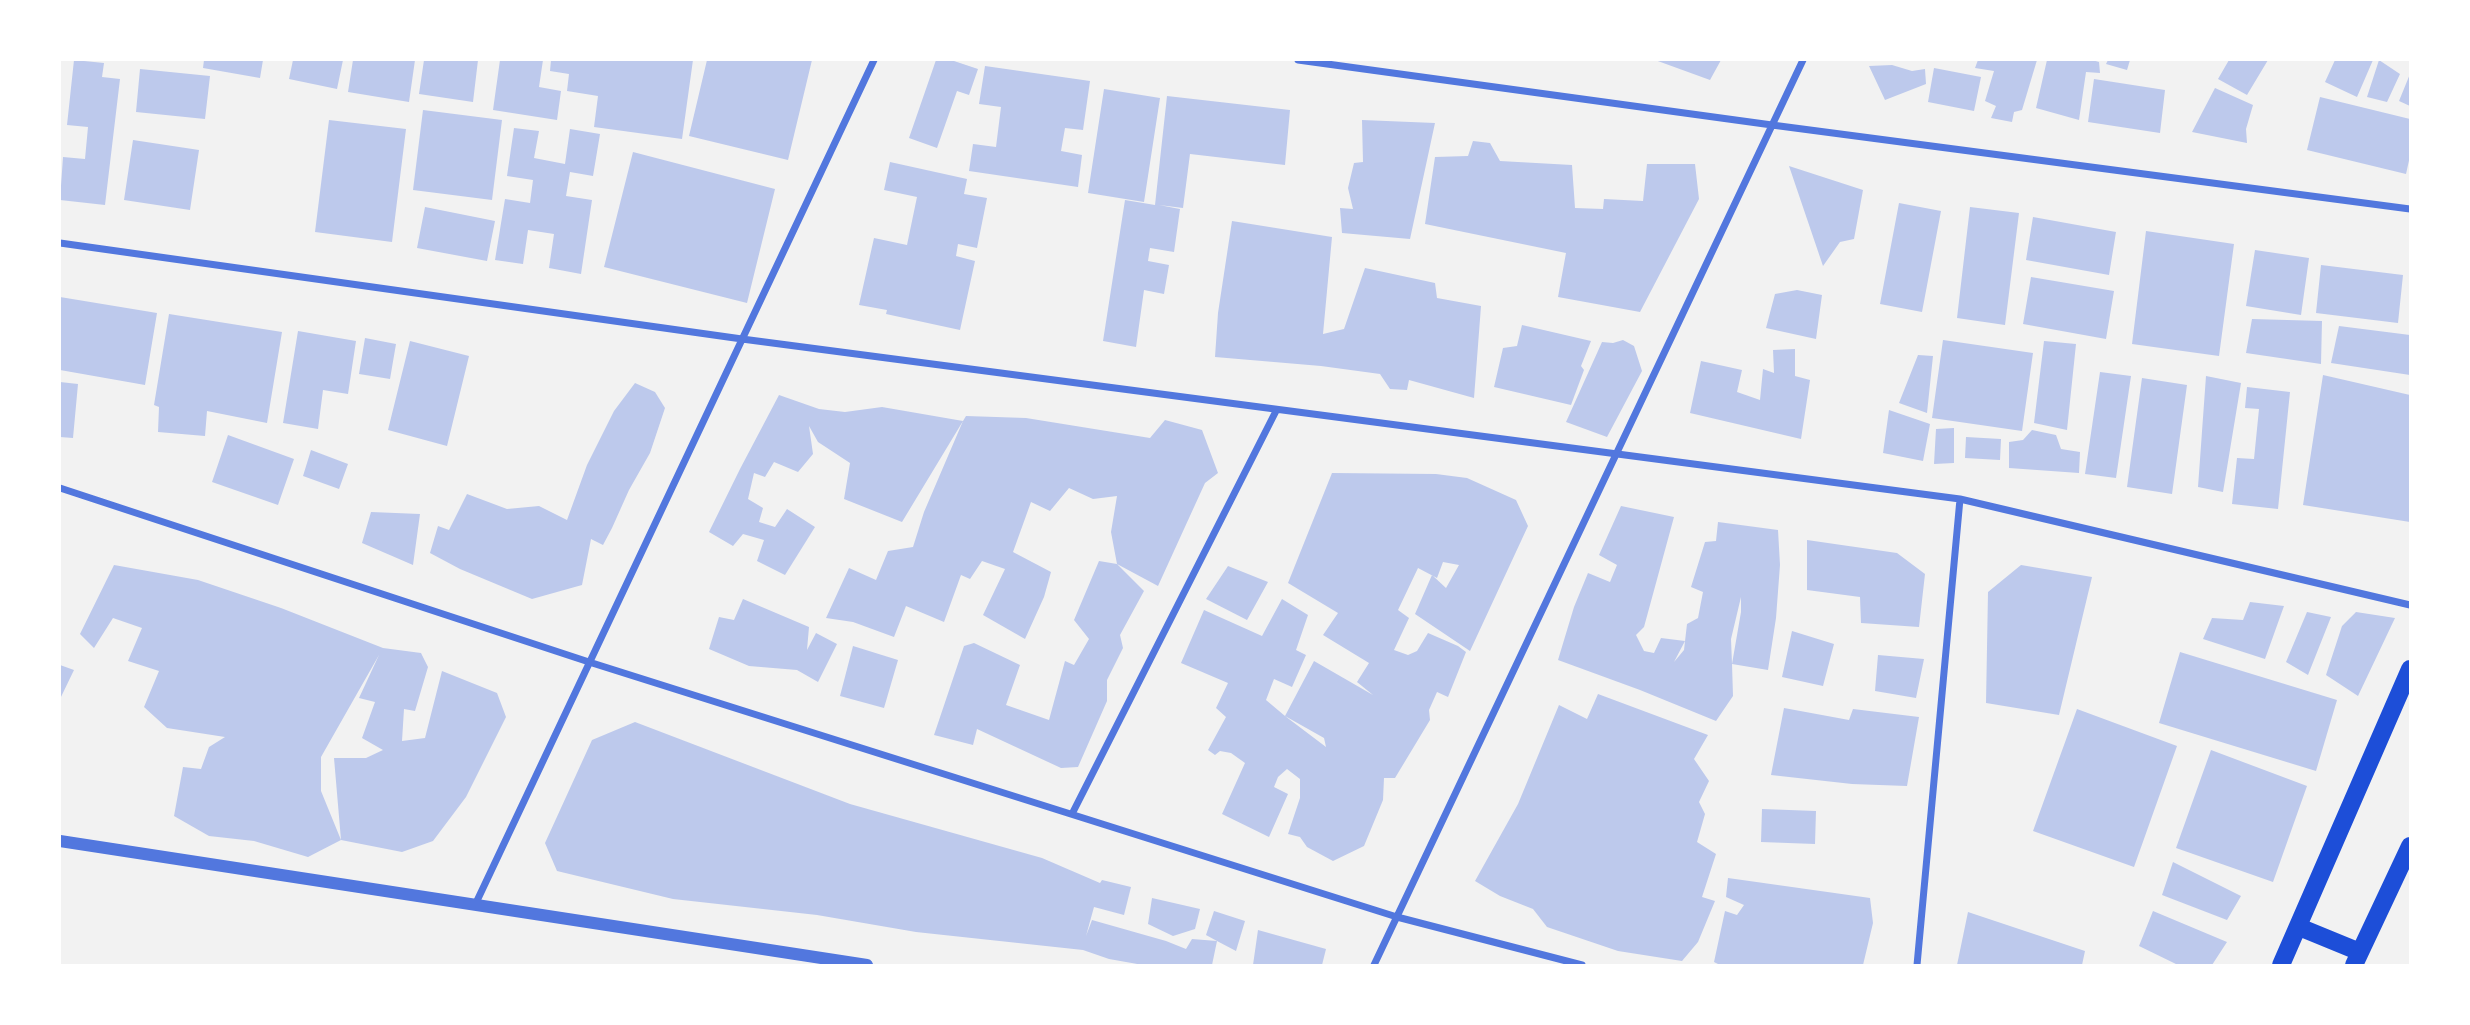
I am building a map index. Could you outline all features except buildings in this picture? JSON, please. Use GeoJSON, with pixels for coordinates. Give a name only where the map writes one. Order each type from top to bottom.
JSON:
{"type":"FeatureCollection","features":[{"type":"Feature","properties":{"kind":"main road"},"geometry":{"type":"LineString","coordinates":[[2281,965],[2410,669]]}},
{"type":"Feature","properties":{"kind":"main road"},"geometry":{"type":"LineString","coordinates":[[2299,927],[2357,959],[2410,846]]}},
{"type":"Feature","properties":{"kind":"street"},"geometry":{"type":"LineString","coordinates":[[475,905],[874,60]]}},
{"type":"Feature","properties":{"kind":"street"},"geometry":{"type":"LineString","coordinates":[[1298,60],[2410,209]]}},
{"type":"Feature","properties":{"kind":"street"},"geometry":{"type":"LineString","coordinates":[[1374,965],[1803,60]]}},
{"type":"Feature","properties":{"kind":"street"},"geometry":{"type":"LineString","coordinates":[[60,243],[742,340],[1960,499],[2410,605]]}},
{"type":"Feature","properties":{"kind":"street"},"geometry":{"type":"LineString","coordinates":[[1072,814],[1276,411]]}},
{"type":"Feature","properties":{"kind":"street"},"geometry":{"type":"LineString","coordinates":[[60,488],[589,663],[1397,917],[1582,965]]}},
{"type":"Feature","properties":{"kind":"street"},"geometry":{"type":"LineString","coordinates":[[1917,965],[1960,499]]}},
{"type":"Feature","properties":{"kind":"street"},"geometry":{"type":"LineString","coordinates":[[60,841],[867,965]]}}]}
